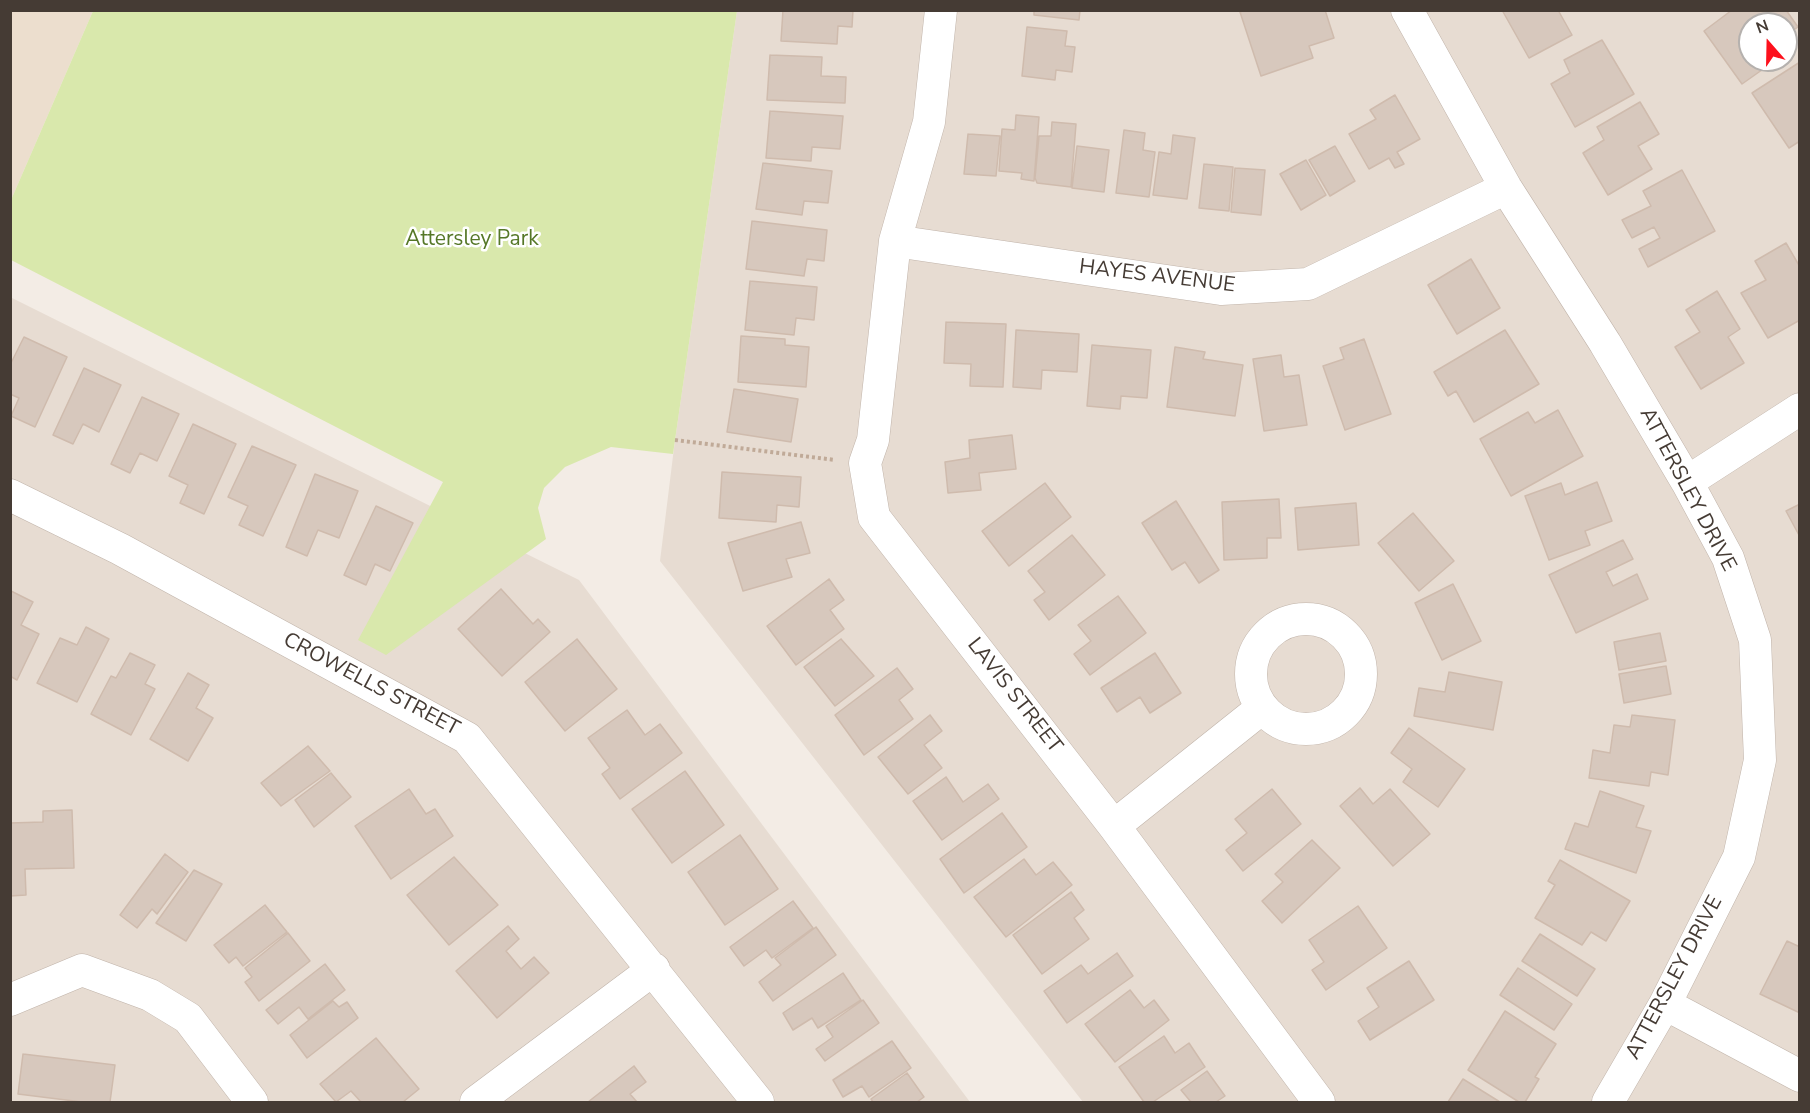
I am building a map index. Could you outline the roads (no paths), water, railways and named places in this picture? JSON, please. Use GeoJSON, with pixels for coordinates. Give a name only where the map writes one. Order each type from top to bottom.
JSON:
{"type":"FeatureCollection","features":[{"type":"Feature","properties":{"kind":"street","name":"LAVIS STREET"},"geometry":{"type":"LineString","coordinates":[[941,10],[929,122],[896,241],[873,440],[865,463],[874,517],[1114,826],[1319,1102]]}},
{"type":"Feature","properties":{"kind":"street","name":"ATTERSLEY DRIVE"},"geometry":{"type":"LineString","coordinates":[[1407,10],[1506,188],[1605,343],[1728,558],[1755,640],[1761,760],[1739,857],[1665,1005],[1608,1102]]}},
{"type":"Feature","properties":{"kind":"street","name":"HAYES AVENUE"},"geometry":{"type":"LineString","coordinates":[[896,241],[1221,289],[1308,284],[1506,188]]}},
{"type":"Feature","properties":{"kind":"street"},"geometry":{"type":"LineString","coordinates":[[1686,482],[1800,409]]}},
{"type":"Feature","properties":{"kind":"street","name":"CROWELLS STREET"},"geometry":{"type":"LineString","coordinates":[[10,495],[120,549],[468,738],[758,1102]]}},
{"type":"Feature","properties":{"kind":"street"},"geometry":{"type":"LineString","coordinates":[[1114,826],[1262,708]]}},
{"type":"Feature","properties":{"kind":"street"},"geometry":{"type":"LineString","coordinates":[[476,1102],[654,969]]}},
{"type":"Feature","properties":{"kind":"street"},"geometry":{"type":"LineString","coordinates":[[10,1000],[82,970],[150,995],[188,1018],[252,1102]]}},
{"type":"Feature","properties":{"kind":"street"},"geometry":{"type":"LineString","coordinates":[[1665,1005],[1800,1076]]}},
{"type":"Feature","properties":{"kind":"park label","name":"Attersley Park"},"geometry":{"type":"Point","coordinates":[472,240]}}]}
